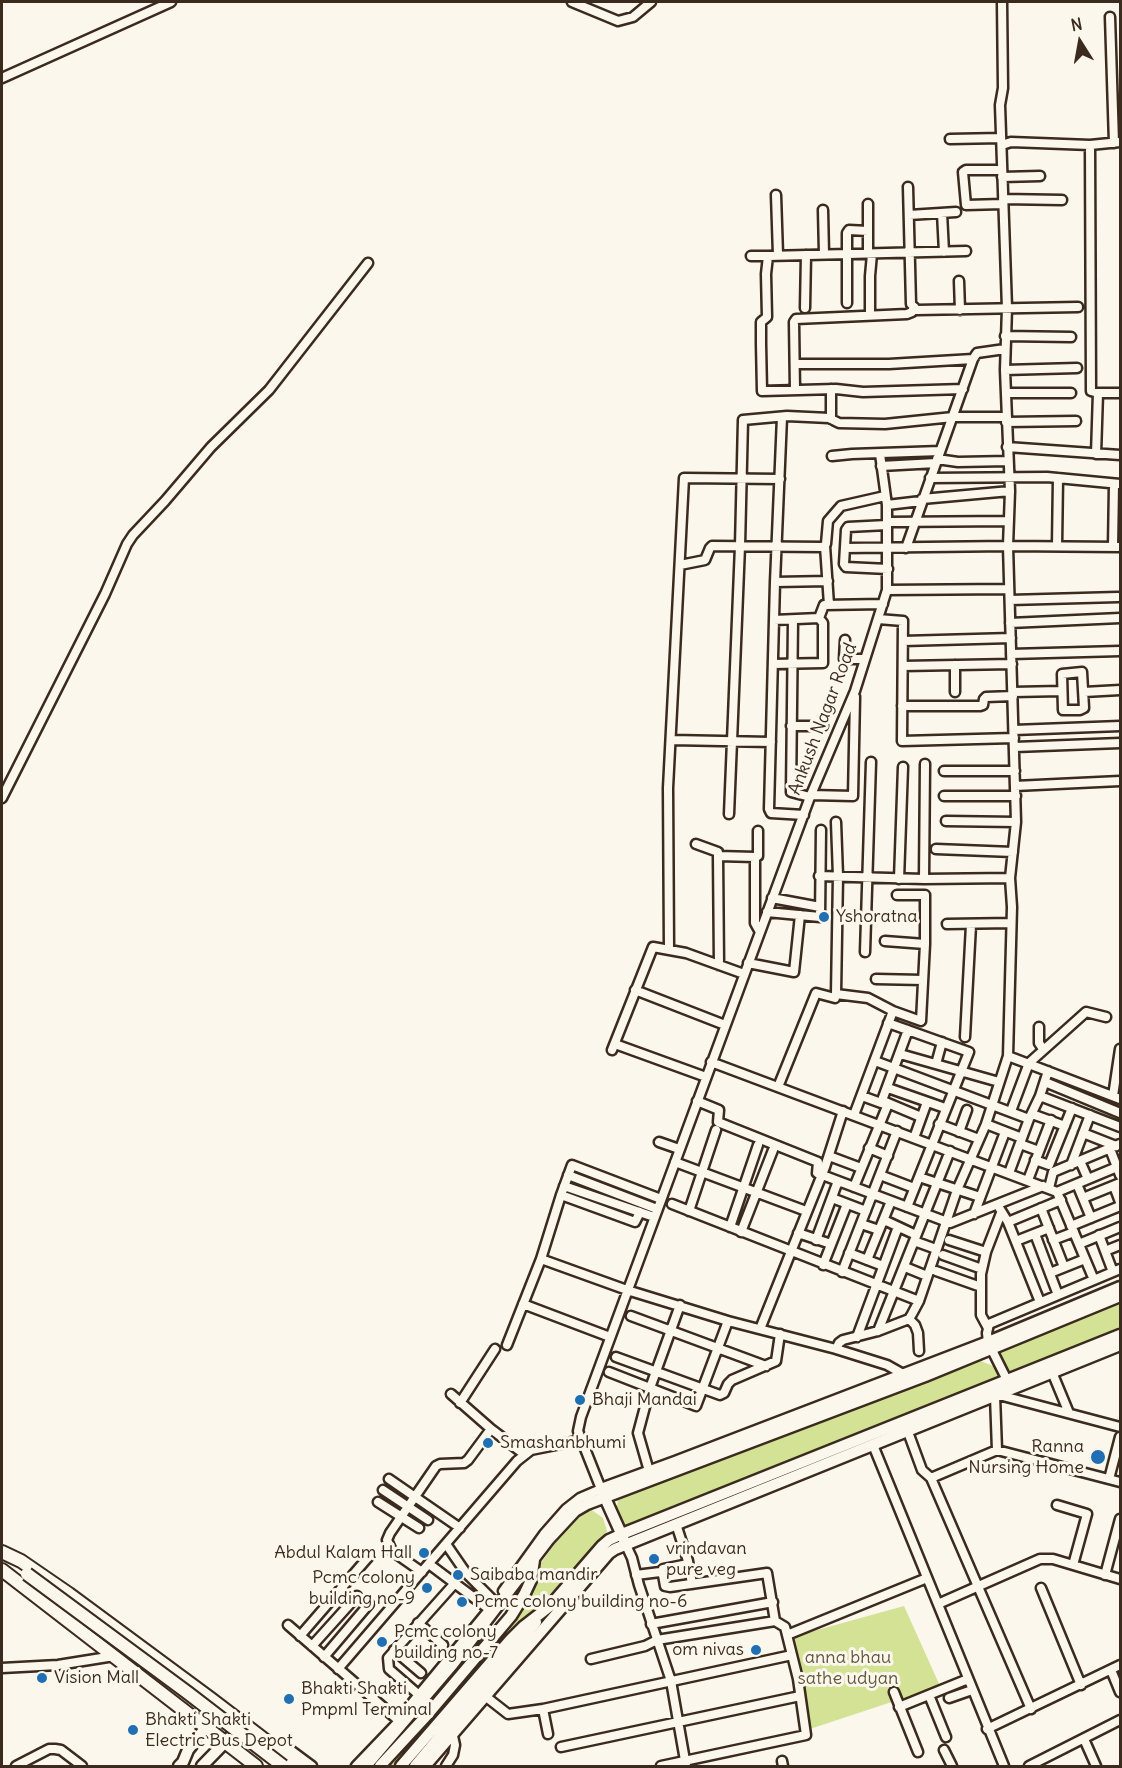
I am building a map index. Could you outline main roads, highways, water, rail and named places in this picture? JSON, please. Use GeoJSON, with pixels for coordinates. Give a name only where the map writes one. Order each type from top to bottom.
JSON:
{"type":"FeatureCollection","features":[{"type":"Feature","properties":{"kind":"highway"},"geometry":{"type":"LineString","coordinates":[[2,1553],[23,1576],[271,1767]]}},
{"type":"Feature","properties":{"kind":"highway"},"geometry":{"type":"LineString","coordinates":[[2,1553],[21,1561],[59,1587],[222,1707],[299,1767]]}},
{"type":"Feature","properties":{"kind":"highway"},"geometry":{"type":"LineString","coordinates":[[2,1565],[23,1576],[188,1693],[283,1767]]}},
{"type":"Feature","properties":{"kind":"highway"},"geometry":{"type":"LineString","coordinates":[[2,1570],[183,1709],[204,1729],[256,1767]]}},
{"type":"Feature","properties":{"kind":"main road"},"geometry":{"type":"LineString","coordinates":[[366,1767],[402,1721],[415,1711],[460,1656],[549,1539],[575,1511],[649,1471],[903,1374],[989,1346],[1120,1287]]}},
{"type":"Feature","properties":{"kind":"main road"},"geometry":{"type":"LineString","coordinates":[[603,1494],[1120,1296]]}},
{"type":"Feature","properties":{"kind":"main road"},"geometry":{"type":"LineString","coordinates":[[425,1767],[623,1538],[676,1524],[908,1432],[1120,1335]]}},
{"type":"Feature","properties":{"kind":"main road"},"geometry":{"type":"LineString","coordinates":[[1009,1385],[1053,1372],[1120,1344]]}},
{"type":"Feature","properties":{"kind":"main road"},"geometry":{"type":"LineString","coordinates":[[415,1767],[602,1546],[997,1392]]}},
{"type":"Feature","properties":{"kind":"main road"},"geometry":{"type":"LineString","coordinates":[[603,1494],[623,1538]]}},
{"type":"Feature","properties":{"kind":"main road"},"geometry":{"type":"LineString","coordinates":[[380,1767],[511,1616],[531,1580],[534,1558]]}},
{"type":"Feature","properties":{"kind":"main road"},"geometry":{"type":"LineString","coordinates":[[401,1767],[510,1640],[550,1606]]}},
{"type":"Feature","properties":{"kind":"main road"},"geometry":{"type":"LineString","coordinates":[[188,1750],[222,1707]]}},
{"type":"Feature","properties":{"kind":"main road"},"geometry":{"type":"LineString","coordinates":[[179,1767],[188,1750],[193,1725],[183,1709]]}},
{"type":"Feature","properties":{"kind":"main road"},"geometry":{"type":"LineString","coordinates":[[202,1767],[234,1752],[243,1723]]}},
{"type":"Feature","properties":{"kind":"place","name":"Yshoratna"},"geometry":{"type":"Point","coordinates":[824,917]}},
{"type":"Feature","properties":{"kind":"place","name":"Bhaji Mandai"},"geometry":{"type":"Point","coordinates":[580,1400]}},
{"type":"Feature","properties":{"kind":"place","name":"Smashanbhumi"},"geometry":{"type":"Point","coordinates":[488,1443]}},
{"type":"Feature","properties":{"kind":"place","name":"Ranna Nursing Home"},"geometry":{"type":"Point","coordinates":[1098,1457]}},
{"type":"Feature","properties":{"kind":"place","name":"Abdul Kalam Hall"},"geometry":{"type":"Point","coordinates":[424,1553]}},
{"type":"Feature","properties":{"kind":"place","name":"vrindavan pure veg"},"geometry":{"type":"Point","coordinates":[654,1559]}},
{"type":"Feature","properties":{"kind":"place","name":"Saibaba mandir"},"geometry":{"type":"Point","coordinates":[458,1575]}},
{"type":"Feature","properties":{"kind":"place","name":"Pcmc colony building no-9"},"geometry":{"type":"Point","coordinates":[427,1588]}},
{"type":"Feature","properties":{"kind":"place","name":"Pcmc colony building no-6"},"geometry":{"type":"Point","coordinates":[462,1602]}},
{"type":"Feature","properties":{"kind":"place","name":"Pcmc colony building no-7"},"geometry":{"type":"Point","coordinates":[382,1642]}},
{"type":"Feature","properties":{"kind":"place","name":"om nivas"},"geometry":{"type":"Point","coordinates":[756,1650]}},
{"type":"Feature","properties":{"kind":"place","name":"Vision Mall"},"geometry":{"type":"Point","coordinates":[42,1678]}},
{"type":"Feature","properties":{"kind":"place","name":"Bhakti Shakti Pmpml Terminal"},"geometry":{"type":"Point","coordinates":[289,1699]}},
{"type":"Feature","properties":{"kind":"place","name":"Bhakti Shakti Electric Bus Depot"},"geometry":{"type":"Point","coordinates":[133,1730]}},
{"type":"Feature","properties":{"kind":"park label","name":"anna bhau sathe udyan"},"geometry":{"type":"Point","coordinates":[848,1668]}}]}
